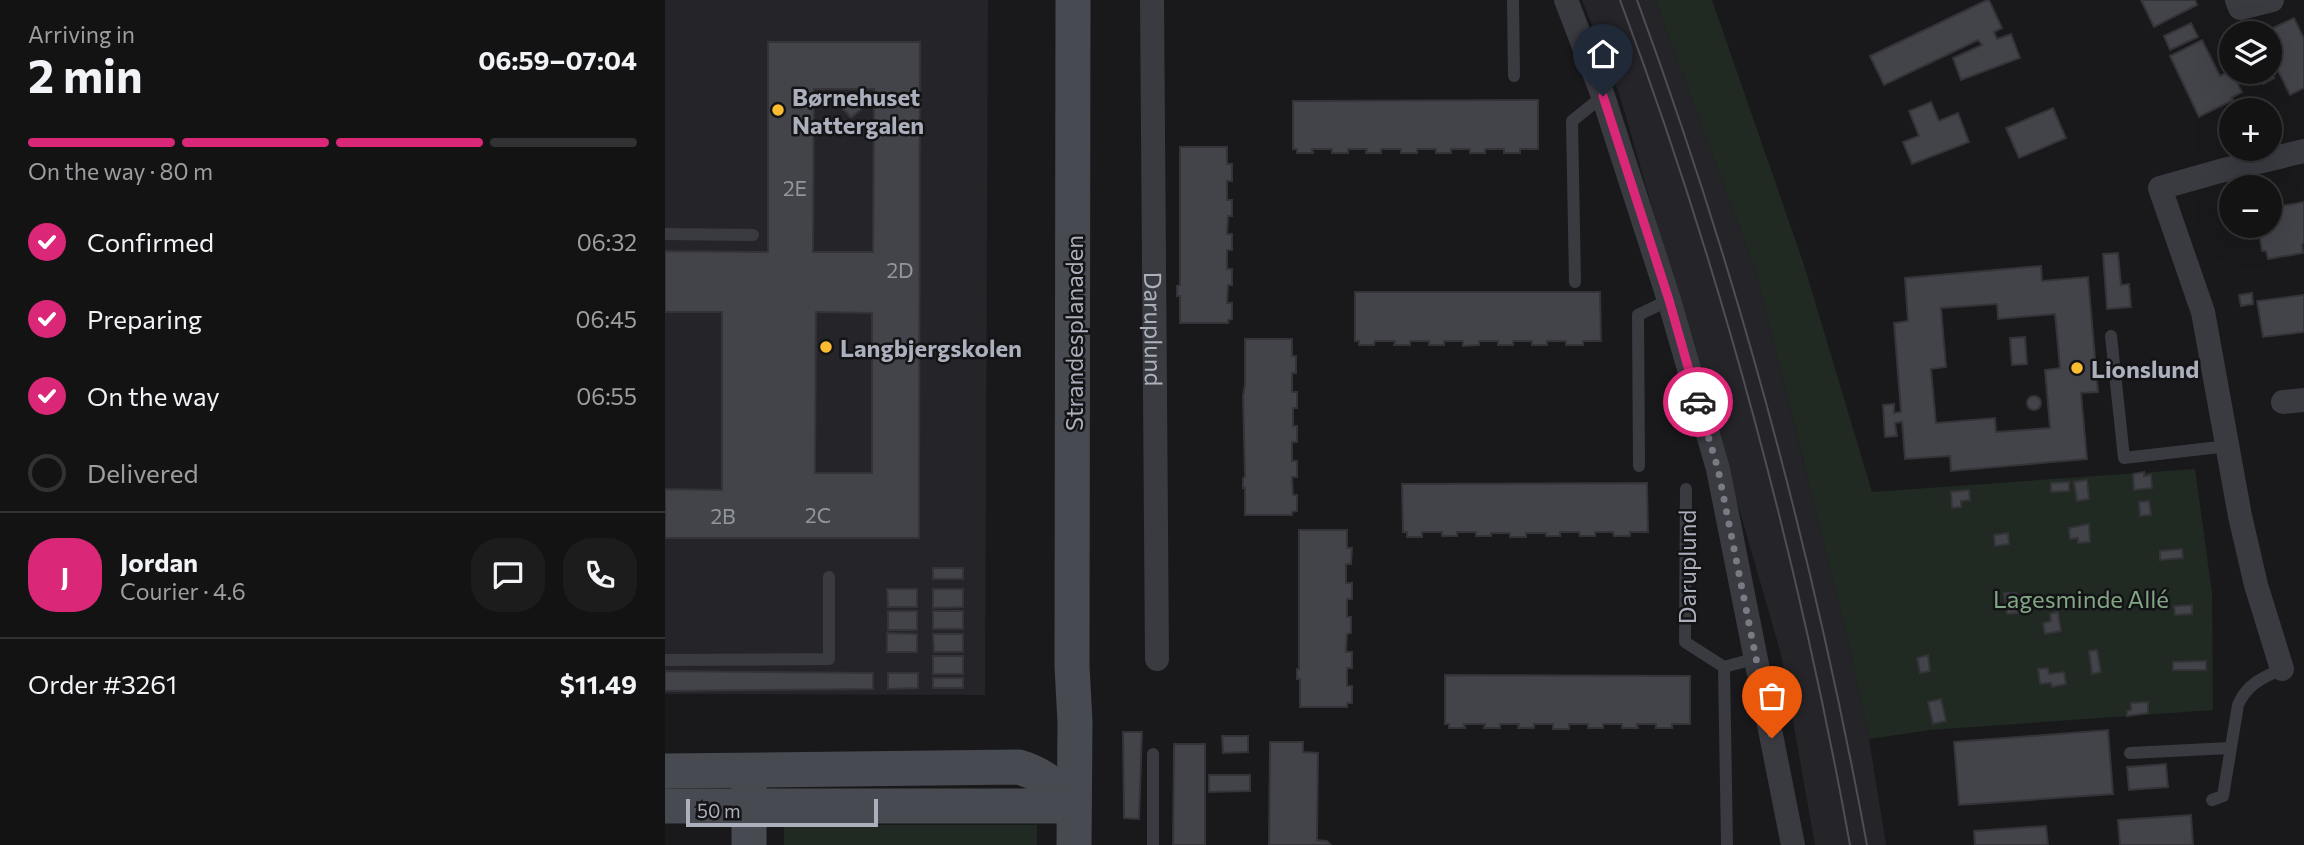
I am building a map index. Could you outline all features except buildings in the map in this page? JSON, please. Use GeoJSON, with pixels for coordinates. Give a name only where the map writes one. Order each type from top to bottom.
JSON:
{"type":"FeatureCollection","features":[{"type":"Feature","properties":{"kind":"street","name":"Strandesplanaden"},"geometry":{"type":"LineString","coordinates":[[1073,0],[1074,845]]}},
{"type":"Feature","properties":{"kind":"street","name":"Daruplund"},"geometry":{"type":"LineString","coordinates":[[1152,0],[1157,659]]}},
{"type":"Feature","properties":{"kind":"street","name":"Daruplund"},"geometry":{"type":"LineString","coordinates":[[1566,0],[1603,96],[1669,300],[1718,469],[1793,845]]}},
{"type":"Feature","properties":{"kind":"street"},"geometry":{"type":"LineString","coordinates":[[2237,0],[2240,8],[2272,0]]}},
{"type":"Feature","properties":{"kind":"street"},"geometry":{"type":"LineString","coordinates":[[2282,669],[2256,585],[2240,516],[2203,312],[2160,188],[2304,151]]}},
{"type":"Feature","properties":{"kind":"street","name":"Strandesplanaden"},"geometry":{"type":"LineString","coordinates":[[1038,772],[1054,750],[1063,729],[1072,667]]}},
{"type":"Feature","properties":{"kind":"street"},"geometry":{"type":"LineString","coordinates":[[665,771],[1019,767],[1038,772],[1074,806]]}},
{"type":"Feature","properties":{"kind":"street"},"geometry":{"type":"LineString","coordinates":[[748,771],[749,845]]}},
{"type":"Feature","properties":{"kind":"street"},"geometry":{"type":"LineString","coordinates":[[665,806],[1074,806]]}},
{"type":"Feature","properties":{"kind":"lane"},"geometry":{"type":"LineString","coordinates":[[1513,0],[1514,76]]}},
{"type":"Feature","properties":{"kind":"lane"},"geometry":{"type":"LineString","coordinates":[[1575,282],[1572,121],[1603,96]]}},
{"type":"Feature","properties":{"kind":"lane"},"geometry":{"type":"LineString","coordinates":[[665,234],[753,235]]}},
{"type":"Feature","properties":{"kind":"lane"},"geometry":{"type":"LineString","coordinates":[[1639,466],[1638,315],[1669,300]]}},
{"type":"Feature","properties":{"kind":"lane"},"geometry":{"type":"LineString","coordinates":[[2111,336],[2124,458],[2228,446]]}},
{"type":"Feature","properties":{"kind":"lane","name":"Daruplund"},"geometry":{"type":"LineString","coordinates":[[1686,489],[1685,642],[1724,667]]}},
{"type":"Feature","properties":{"kind":"lane"},"geometry":{"type":"LineString","coordinates":[[665,660],[829,659],[829,577]]}},
{"type":"Feature","properties":{"kind":"lane"},"geometry":{"type":"LineString","coordinates":[[1727,845],[1724,667],[1757,658]]}},
{"type":"Feature","properties":{"kind":"lane"},"geometry":{"type":"LineString","coordinates":[[2212,800],[2223,796],[2242,695],[2253,683],[2282,669]]}},
{"type":"Feature","properties":{"kind":"lane"},"geometry":{"type":"LineString","coordinates":[[2130,753],[2230,748]]}},
{"type":"Feature","properties":{"kind":"lane"},"geometry":{"type":"LineString","coordinates":[[1153,754],[1153,845]]}},
{"type":"Feature","properties":{"kind":"shaded area","name":"Langbjergskolen"},"geometry":{"type":"Polygon","coordinates":[[[665,0],[988,0],[985,695],[665,694],[665,0]]]}},
{"type":"Feature","properties":{"kind":"shaded area"},"geometry":{"type":"Polygon","coordinates":[[[1582,0],[1655,0],[1757,275],[1847,636],[1869,739],[1886,845],[1815,845],[1781,654],[1620,96],[1582,0]]]}},
{"type":"Feature","properties":{"kind":"green space","name":"Lagesminde Allé"},"geometry":{"type":"Polygon","coordinates":[[[1655,0],[1712,0],[1804,265],[1872,492],[2195,469],[2212,593],[2213,710],[1930,730],[1869,739],[1847,636],[1757,275],[1655,0]]]}},
{"type":"Feature","properties":{"kind":"green space"},"geometry":{"type":"Polygon","coordinates":[[[784,825],[1037,825],[1037,845],[784,845],[784,825]]]}},
{"type":"Feature","properties":{"kind":"tram line"},"geometry":{"type":"LineString","coordinates":[[1620,0],[1691,206],[1754,417],[1807,631],[1850,845]]}},
{"type":"Feature","properties":{"kind":"tram line"},"geometry":{"type":"LineString","coordinates":[[1637,0],[1708,207],[1770,418],[1823,630],[1867,845]]}},
{"type":"Feature","properties":{"kind":"way so far"},"geometry":{"type":"LineString","coordinates":[[1698,402],[1718,469],[1772,738]]}},
{"type":"Feature","properties":{"kind":"place","name":"Børnehuset Nattergalen"},"geometry":{"type":"Point","coordinates":[778,110]}},
{"type":"Feature","properties":{"kind":"place","name":"Langbjergskolen"},"geometry":{"type":"Point","coordinates":[826,347]}},
{"type":"Feature","properties":{"kind":"place","name":"Lionslund"},"geometry":{"type":"Point","coordinates":[2077,368]}},
{"type":"Feature","properties":{"kind":"route"},"geometry":{"type":"LineString","coordinates":[[1603,96],[1669,300],[1698,402]]}}]}
